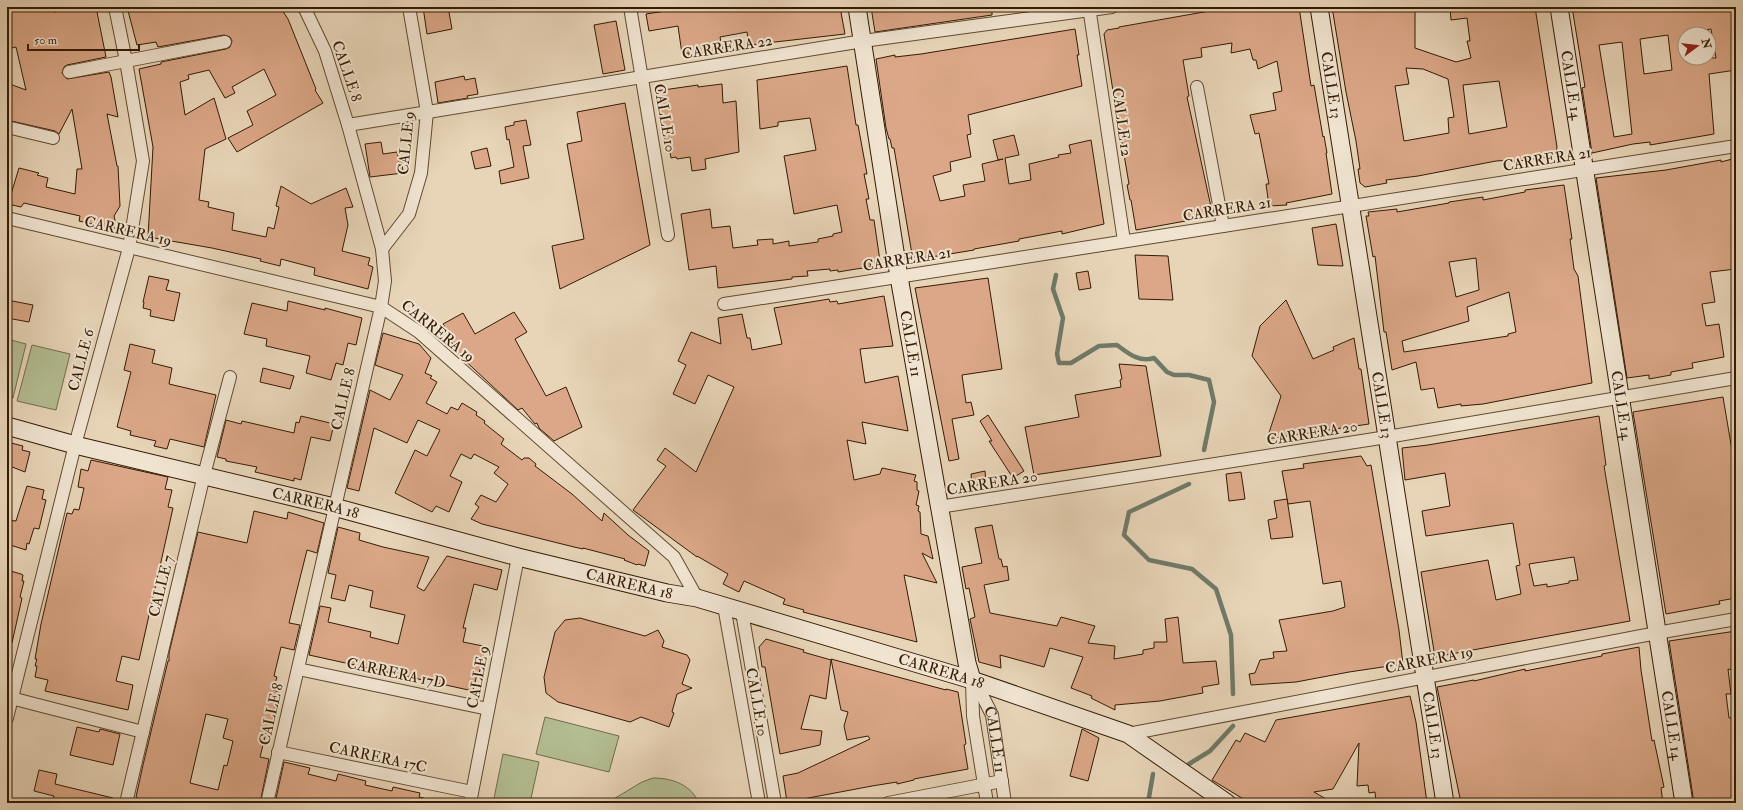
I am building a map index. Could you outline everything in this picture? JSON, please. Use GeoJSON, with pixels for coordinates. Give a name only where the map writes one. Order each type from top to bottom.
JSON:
{"type":"FeatureCollection","features":[{"type":"Feature","properties":{"kind":"street","name":"CALLE 6"},"geometry":{"type":"LineString","coordinates":[[7,718],[9,698],[75,445],[129,248],[143,161],[115,7]]}},
{"type":"Feature","properties":{"kind":"street","name":"CALLE 8"},"geometry":{"type":"LineString","coordinates":[[267,803],[381,306],[385,281],[382,249],[348,125],[325,51],[304,7]]}},
{"type":"Feature","properties":{"kind":"street","name":"CALLE 9"},"geometry":{"type":"LineString","coordinates":[[382,249],[409,214],[421,173],[427,112],[409,7]]}},
{"type":"Feature","properties":{"kind":"street","name":"CALLE 10"},"geometry":{"type":"LineString","coordinates":[[630,7],[668,235]]}},
{"type":"Feature","properties":{"kind":"street","name":"CALLE 11"},"geometry":{"type":"LineString","coordinates":[[857,7],[899,277],[939,508],[972,680],[972,716],[987,803]]}},
{"type":"Feature","properties":{"kind":"street","name":"CARRERA 22"},"geometry":{"type":"LineString","coordinates":[[348,125],[863,41],[1112,7]]}},
{"type":"Feature","properties":{"kind":"street","name":"CALLE 13"},"geometry":{"type":"LineString","coordinates":[[1319,7],[1445,803]]}},
{"type":"Feature","properties":{"kind":"street","name":"CALLE 14"},"geometry":{"type":"LineString","coordinates":[[1559,7],[1684,803]]}},
{"type":"Feature","properties":{"kind":"street","name":"CALLE 12"},"geometry":{"type":"LineString","coordinates":[[1089,9],[1124,241]]}},
{"type":"Feature","properties":{"kind":"street"},"geometry":{"type":"LineString","coordinates":[[70,72],[225,42]]}},
{"type":"Feature","properties":{"kind":"street"},"geometry":{"type":"LineString","coordinates":[[1197,87],[1223,226]]}},
{"type":"Feature","properties":{"kind":"street"},"geometry":{"type":"LineString","coordinates":[[7,126],[53,138]]}},
{"type":"Feature","properties":{"kind":"street","name":"CARRERA 21"},"geometry":{"type":"LineString","coordinates":[[724,304],[1736,146]]}},
{"type":"Feature","properties":{"kind":"street","name":"CARRERA 19"},"geometry":{"type":"LineString","coordinates":[[7,218],[129,248],[381,306],[419,332],[674,557],[697,598]]}},
{"type":"Feature","properties":{"kind":"street","name":"CALLE 7"},"geometry":{"type":"LineString","coordinates":[[126,803],[204,475],[230,377]]}},
{"type":"Feature","properties":{"kind":"street","name":"CARRERA 20"},"geometry":{"type":"LineString","coordinates":[[939,508],[1387,437],[1736,378]]}},
{"type":"Feature","properties":{"kind":"street","name":"CARRERA 18"},"geometry":{"type":"LineString","coordinates":[[7,426],[75,445],[334,507],[518,557],[668,593],[697,598],[972,680],[1128,734],[1227,803]]}},
{"type":"Feature","properties":{"kind":"street","name":"CALLE 9"},"geometry":{"type":"LineString","coordinates":[[471,798],[518,557]]}},
{"type":"Feature","properties":{"kind":"street","name":"CALLE 10"},"geometry":{"type":"LineString","coordinates":[[724,606],[759,803]]}},
{"type":"Feature","properties":{"kind":"street","name":"CALLE 10"},"geometry":{"type":"LineString","coordinates":[[742,612],[776,803]]}},
{"type":"Feature","properties":{"kind":"street","name":"CARRERA 19"},"geometry":{"type":"LineString","coordinates":[[1128,734],[1736,619]]}},
{"type":"Feature","properties":{"kind":"street","name":"CARRERA 17D"},"geometry":{"type":"LineString","coordinates":[[298,669],[488,709]]}},
{"type":"Feature","properties":{"kind":"street","name":"CALLE 11"},"geometry":{"type":"LineString","coordinates":[[972,680],[983,696],[992,715],[1005,803]]}},
{"type":"Feature","properties":{"kind":"street"},"geometry":{"type":"LineString","coordinates":[[9,698],[143,732]]}},
{"type":"Feature","properties":{"kind":"street","name":"CARRERA 17C"},"geometry":{"type":"LineString","coordinates":[[278,752],[471,798]]}},
{"type":"Feature","properties":{"kind":"street"},"geometry":{"type":"LineString","coordinates":[[888,803],[1002,781]]}},
{"type":"Feature","properties":{"kind":"green space"},"geometry":{"type":"Polygon","coordinates":[[[7,339],[26,344],[13,398],[7,396],[7,339]]]}},
{"type":"Feature","properties":{"kind":"green space"},"geometry":{"type":"Polygon","coordinates":[[[32,345],[70,354],[56,410],[17,401],[32,345]]]}},
{"type":"Feature","properties":{"kind":"green space"},"geometry":{"type":"Polygon","coordinates":[[[545,717],[619,736],[609,772],[536,754],[545,717]]]}},
{"type":"Feature","properties":{"kind":"green space"},"geometry":{"type":"Polygon","coordinates":[[[503,754],[539,762],[530,803],[493,803],[503,754]]]}},
{"type":"Feature","properties":{"kind":"green space"},"geometry":{"type":"Polygon","coordinates":[[[653,778],[668,779],[686,787],[696,797],[699,803],[607,803],[642,782],[653,778]]]}},
{"type":"Feature","properties":{"kind":"building"},"geometry":{"type":"Polygon","coordinates":[[[7,7],[53,7],[54,12],[85,7],[96,7],[106,57],[67,65],[64,67],[62,73],[67,79],[109,72],[111,77],[118,117],[107,114],[118,166],[120,206],[114,216],[114,229],[108,230],[92,226],[92,224],[79,221],[80,216],[24,203],[21,207],[8,204],[19,168],[39,173],[37,175],[48,178],[46,187],[75,194],[77,169],[82,169],[72,109],[59,134],[55,131],[7,120],[7,83],[26,90],[16,47],[7,49],[7,7]]]}},
{"type":"Feature","properties":{"kind":"building"},"geometry":{"type":"Polygon","coordinates":[[[127,7],[280,7],[288,19],[316,89],[315,90],[323,103],[237,152],[228,138],[253,125],[247,111],[276,95],[264,69],[232,87],[235,93],[225,98],[209,70],[188,75],[189,79],[180,82],[185,115],[214,98],[226,139],[205,149],[199,200],[209,202],[208,207],[234,213],[232,230],[266,237],[268,227],[274,229],[279,207],[276,206],[281,186],[311,204],[346,188],[353,207],[345,208],[348,225],[342,251],[370,258],[368,265],[373,267],[368,289],[314,275],[315,268],[281,259],[280,266],[260,261],[261,259],[212,248],[148,237],[153,147],[139,69],[161,64],[161,62],[226,49],[230,47],[232,41],[230,37],[224,35],[158,47],[156,42],[137,45],[127,7]]]}},
{"type":"Feature","properties":{"kind":"building"},"geometry":{"type":"Polygon","coordinates":[[[423,7],[448,7],[452,29],[427,34],[423,7]]]}},
{"type":"Feature","properties":{"kind":"building"},"geometry":{"type":"Polygon","coordinates":[[[692,7],[718,7],[719,11],[735,7],[840,7],[845,34],[749,45],[747,32],[720,37],[723,51],[689,56],[689,53],[682,54],[678,26],[649,31],[646,14],[692,7]]]}},
{"type":"Feature","properties":{"kind":"building"},"geometry":{"type":"Polygon","coordinates":[[[871,7],[992,7],[992,15],[875,32],[871,7]]]}},
{"type":"Feature","properties":{"kind":"building"},"geometry":{"type":"Polygon","coordinates":[[[1232,7],[1299,7],[1311,86],[1314,85],[1327,153],[1332,194],[1286,203],[1287,205],[1269,206],[1266,184],[1269,184],[1259,133],[1255,134],[1250,115],[1276,110],[1273,93],[1282,91],[1277,61],[1258,69],[1256,60],[1253,60],[1250,49],[1231,53],[1232,43],[1201,48],[1202,57],[1183,60],[1189,96],[1187,97],[1213,216],[1136,230],[1127,185],[1129,184],[1119,125],[1117,125],[1104,34],[1107,30],[1119,27],[1232,7]]]}},
{"type":"Feature","properties":{"kind":"building"},"geometry":{"type":"Polygon","coordinates":[[[1332,7],[1415,7],[1415,48],[1456,62],[1471,58],[1467,41],[1470,41],[1467,18],[1451,20],[1450,7],[1535,7],[1557,147],[1556,153],[1553,156],[1547,157],[1512,162],[1512,160],[1496,161],[1418,176],[1386,180],[1387,183],[1365,187],[1360,183],[1358,169],[1360,169],[1356,141],[1346,92],[1332,7]],[[1406,68],[1409,84],[1395,86],[1404,141],[1449,133],[1448,118],[1454,117],[1448,79],[1423,69],[1406,68]],[[1499,81],[1463,85],[1469,134],[1507,127],[1499,81]]]}},
{"type":"Feature","properties":{"kind":"building"},"geometry":{"type":"Polygon","coordinates":[[[1572,7],[1736,7],[1736,33],[1733,34],[1736,46],[1736,70],[1709,74],[1714,134],[1650,145],[1650,142],[1633,144],[1592,153],[1582,88],[1585,87],[1572,7]],[[1668,35],[1640,39],[1644,74],[1672,70],[1668,35]],[[1622,42],[1599,45],[1614,137],[1632,134],[1622,42]]]}},
{"type":"Feature","properties":{"kind":"building"},"geometry":{"type":"Polygon","coordinates":[[[616,21],[625,70],[603,74],[594,25],[616,21]]]}},
{"type":"Feature","properties":{"kind":"building"},"geometry":{"type":"Polygon","coordinates":[[[1075,29],[1082,86],[968,115],[971,134],[967,135],[971,157],[950,162],[951,171],[933,176],[940,201],[965,196],[963,185],[985,181],[982,164],[1003,159],[998,160],[993,140],[1014,135],[1019,155],[1005,158],[1009,184],[1031,180],[1029,164],[1059,157],[1058,155],[1071,153],[1069,145],[1091,140],[1104,224],[1062,234],[1062,231],[1019,239],[1019,241],[974,250],[913,260],[894,148],[892,148],[886,128],[876,59],[895,55],[895,57],[921,54],[1075,29]]]}},
{"type":"Feature","properties":{"kind":"building"},"geometry":{"type":"Polygon","coordinates":[[[847,66],[856,125],[858,125],[867,174],[864,174],[869,199],[866,199],[870,220],[874,220],[880,261],[870,263],[871,267],[838,272],[838,270],[830,271],[830,269],[807,271],[808,276],[718,288],[716,266],[689,270],[681,214],[710,209],[712,228],[730,226],[733,248],[758,245],[757,240],[773,239],[773,244],[789,241],[789,246],[818,242],[818,239],[833,236],[833,234],[842,232],[837,205],[794,214],[784,156],[816,150],[810,118],[778,122],[778,126],[760,129],[757,80],[847,66]]]}},
{"type":"Feature","properties":{"kind":"building"},"geometry":{"type":"Polygon","coordinates":[[[464,76],[465,80],[475,78],[478,94],[467,96],[468,98],[438,103],[435,82],[464,76]]]}},
{"type":"Feature","properties":{"kind":"building"},"geometry":{"type":"Polygon","coordinates":[[[722,84],[723,103],[736,101],[739,152],[705,159],[706,169],[692,171],[690,157],[677,159],[676,157],[671,158],[669,146],[666,146],[656,91],[698,85],[698,87],[722,84]]]}},
{"type":"Feature","properties":{"kind":"building"},"geometry":{"type":"Polygon","coordinates":[[[625,103],[650,245],[560,289],[552,246],[584,239],[567,144],[582,141],[577,112],[625,103]]]}},
{"type":"Feature","properties":{"kind":"building"},"geometry":{"type":"Polygon","coordinates":[[[526,120],[531,145],[523,146],[529,178],[501,184],[499,171],[514,167],[509,139],[507,140],[505,127],[514,125],[514,122],[526,120]]]}},
{"type":"Feature","properties":{"kind":"building"},"geometry":{"type":"Polygon","coordinates":[[[381,142],[383,154],[397,152],[399,162],[402,162],[403,173],[370,177],[365,144],[381,142]]]}},
{"type":"Feature","properties":{"kind":"building"},"geometry":{"type":"Polygon","coordinates":[[[487,148],[491,166],[475,169],[471,152],[487,148]]]}},
{"type":"Feature","properties":{"kind":"building"},"geometry":{"type":"Polygon","coordinates":[[[1736,158],[1736,221],[1733,222],[1736,236],[1736,269],[1710,272],[1715,302],[1702,304],[1706,326],[1719,324],[1724,357],[1692,363],[1693,368],[1671,372],[1671,375],[1649,379],[1649,375],[1627,378],[1596,178],[1666,170],[1721,160],[1721,162],[1736,158]]]}},
{"type":"Feature","properties":{"kind":"building"},"geometry":{"type":"Polygon","coordinates":[[[1564,185],[1572,239],[1570,239],[1574,269],[1578,276],[1592,383],[1483,404],[1461,406],[1461,404],[1438,408],[1434,388],[1421,390],[1416,362],[1392,370],[1386,332],[1384,332],[1375,256],[1373,257],[1366,216],[1369,216],[1368,212],[1397,209],[1397,212],[1483,197],[1483,200],[1525,192],[1525,190],[1564,185]],[[1476,258],[1449,262],[1456,297],[1479,290],[1476,258]],[[1509,292],[1467,307],[1469,321],[1402,341],[1404,352],[1508,336],[1508,334],[1516,332],[1509,292]]]}},
{"type":"Feature","properties":{"kind":"building"},"geometry":{"type":"Polygon","coordinates":[[[1336,224],[1343,266],[1318,265],[1312,228],[1336,224]]]}},
{"type":"Feature","properties":{"kind":"building"},"geometry":{"type":"Polygon","coordinates":[[[1135,255],[1168,256],[1173,300],[1139,299],[1135,255]]]}},
{"type":"Feature","properties":{"kind":"building"},"geometry":{"type":"Polygon","coordinates":[[[1088,271],[1091,288],[1079,290],[1076,273],[1088,271]]]}},
{"type":"Feature","properties":{"kind":"building"},"geometry":{"type":"Polygon","coordinates":[[[149,276],[169,280],[166,290],[180,293],[174,321],[150,316],[151,310],[143,308],[149,276]]]}},
{"type":"Feature","properties":{"kind":"building"},"geometry":{"type":"Polygon","coordinates":[[[988,278],[1002,369],[962,375],[966,403],[971,402],[974,415],[952,419],[959,459],[949,461],[915,288],[988,278]]]}},
{"type":"Feature","properties":{"kind":"building"},"geometry":{"type":"Polygon","coordinates":[[[884,296],[893,346],[860,349],[865,383],[898,376],[908,431],[862,422],[866,444],[847,440],[854,480],[880,474],[882,468],[916,475],[914,481],[917,482],[917,490],[919,491],[916,505],[919,506],[918,511],[920,512],[921,534],[928,536],[933,559],[922,553],[937,583],[904,575],[917,642],[803,612],[804,610],[783,604],[785,599],[744,581],[739,592],[723,584],[728,574],[697,557],[633,510],[666,466],[657,460],[665,448],[696,472],[734,387],[708,375],[695,404],[673,394],[686,365],[678,361],[691,332],[721,344],[718,318],[742,314],[747,338],[750,338],[752,350],[782,344],[774,308],[829,299],[830,302],[837,301],[838,304],[884,296]]]}},
{"type":"Feature","properties":{"kind":"building"},"geometry":{"type":"Polygon","coordinates":[[[7,300],[33,305],[29,322],[7,318],[7,300]]]}},
{"type":"Feature","properties":{"kind":"building"},"geometry":{"type":"Polygon","coordinates":[[[1286,300],[1313,359],[1334,350],[1333,347],[1354,338],[1359,369],[1361,369],[1369,424],[1267,439],[1281,396],[1252,356],[1260,326],[1286,300]]]}},
{"type":"Feature","properties":{"kind":"building"},"geometry":{"type":"Polygon","coordinates":[[[288,301],[325,310],[325,308],[362,318],[356,345],[348,343],[343,365],[336,363],[331,380],[306,373],[310,356],[266,346],[267,339],[244,334],[252,303],[287,311],[288,301]]]}},
{"type":"Feature","properties":{"kind":"building"},"geometry":{"type":"Polygon","coordinates":[[[514,312],[527,332],[515,339],[546,396],[566,387],[582,427],[554,441],[539,428],[537,423],[535,424],[522,408],[518,410],[459,355],[446,333],[448,332],[443,324],[463,313],[475,334],[514,312]]]}},
{"type":"Feature","properties":{"kind":"building"},"geometry":{"type":"Polygon","coordinates":[[[383,333],[419,344],[431,358],[425,373],[432,376],[430,378],[437,382],[426,403],[447,414],[451,407],[458,410],[462,403],[477,412],[476,415],[485,421],[484,423],[504,439],[501,444],[522,460],[524,458],[529,458],[536,464],[535,466],[572,494],[602,521],[604,513],[628,535],[649,551],[645,566],[637,565],[624,560],[625,559],[583,548],[482,524],[471,519],[479,507],[475,504],[481,495],[496,502],[508,484],[494,473],[499,467],[474,454],[471,459],[461,454],[450,476],[462,482],[449,512],[436,506],[432,512],[395,493],[415,450],[427,456],[440,430],[418,420],[407,443],[374,428],[359,491],[347,488],[370,390],[390,400],[403,375],[375,365],[383,333]]]}},
{"type":"Feature","properties":{"kind":"building"},"geometry":{"type":"Polygon","coordinates":[[[130,344],[155,350],[152,363],[172,368],[169,384],[216,395],[204,447],[170,439],[167,449],[154,446],[156,441],[130,435],[131,431],[117,427],[131,372],[124,370],[130,344]]]}},
{"type":"Feature","properties":{"kind":"building"},"geometry":{"type":"Polygon","coordinates":[[[1119,364],[1146,366],[1161,456],[1034,475],[1025,427],[1079,417],[1075,395],[1121,387],[1120,380],[1122,379],[1119,364]]]}},
{"type":"Feature","properties":{"kind":"building"},"geometry":{"type":"Polygon","coordinates":[[[263,368],[294,376],[290,389],[260,382],[263,368]]]}},
{"type":"Feature","properties":{"kind":"building"},"geometry":{"type":"Polygon","coordinates":[[[1723,397],[1736,474],[1736,598],[1719,601],[1720,604],[1666,614],[1633,412],[1723,397]]]}},
{"type":"Feature","properties":{"kind":"building"},"geometry":{"type":"Polygon","coordinates":[[[988,415],[1024,471],[1013,478],[989,441],[992,441],[980,421],[988,415]]]}},
{"type":"Feature","properties":{"kind":"building"},"geometry":{"type":"Polygon","coordinates":[[[301,416],[334,424],[330,441],[311,437],[301,480],[294,478],[294,481],[255,472],[257,467],[226,461],[226,459],[217,457],[226,420],[241,424],[242,421],[294,433],[296,422],[299,423],[301,416]]]}},
{"type":"Feature","properties":{"kind":"building"},"geometry":{"type":"Polygon","coordinates":[[[1599,416],[1606,465],[1604,466],[1630,621],[1435,657],[1421,572],[1488,560],[1496,600],[1521,594],[1516,566],[1520,565],[1513,523],[1426,536],[1422,511],[1450,506],[1445,473],[1405,480],[1402,448],[1428,445],[1599,416]],[[1574,557],[1529,564],[1534,586],[1547,584],[1547,587],[1578,580],[1574,557]]]}},
{"type":"Feature","properties":{"kind":"building"},"geometry":{"type":"Polygon","coordinates":[[[7,442],[23,446],[22,450],[30,452],[25,472],[7,465],[7,442]]]}},
{"type":"Feature","properties":{"kind":"building"},"geometry":{"type":"Polygon","coordinates":[[[1361,456],[1367,466],[1371,465],[1399,630],[1403,664],[1296,682],[1251,685],[1249,674],[1255,673],[1260,660],[1274,658],[1273,652],[1287,651],[1279,620],[1333,611],[1345,607],[1341,581],[1323,584],[1310,501],[1288,504],[1282,471],[1304,468],[1303,464],[1361,456]]]}},
{"type":"Feature","properties":{"kind":"building"},"geometry":{"type":"Polygon","coordinates":[[[91,460],[168,477],[165,489],[172,490],[168,507],[173,508],[139,660],[122,656],[116,681],[133,685],[128,710],[45,691],[48,680],[35,677],[37,666],[35,666],[37,659],[35,659],[41,624],[67,513],[72,514],[74,509],[79,510],[84,488],[78,487],[81,469],[88,471],[91,460]]]}},
{"type":"Feature","properties":{"kind":"building"},"geometry":{"type":"Polygon","coordinates":[[[985,471],[986,483],[972,486],[971,474],[985,471]]]}},
{"type":"Feature","properties":{"kind":"building"},"geometry":{"type":"Polygon","coordinates":[[[1241,472],[1245,499],[1229,501],[1226,474],[1241,472]]]}},
{"type":"Feature","properties":{"kind":"building"},"geometry":{"type":"Polygon","coordinates":[[[27,486],[44,490],[42,499],[46,500],[39,529],[34,528],[29,544],[27,543],[26,550],[7,544],[7,520],[16,521],[27,486]]]}},
{"type":"Feature","properties":{"kind":"building"},"geometry":{"type":"Polygon","coordinates":[[[1287,499],[1293,537],[1271,539],[1268,520],[1277,518],[1274,501],[1287,499]]]}},
{"type":"Feature","properties":{"kind":"building"},"geometry":{"type":"Polygon","coordinates":[[[254,511],[287,519],[288,512],[324,523],[317,553],[307,550],[289,623],[300,625],[294,650],[281,647],[274,676],[277,677],[273,690],[279,692],[269,733],[266,733],[260,757],[269,759],[260,803],[137,803],[138,798],[136,797],[143,765],[169,661],[169,653],[198,532],[247,543],[254,511]],[[206,714],[190,783],[218,790],[224,765],[227,766],[233,741],[223,738],[228,719],[206,714]]]}},
{"type":"Feature","properties":{"kind":"building"},"geometry":{"type":"Polygon","coordinates":[[[992,525],[999,559],[1001,559],[1003,567],[1007,566],[1009,580],[984,585],[990,613],[1057,626],[1061,617],[1095,626],[1088,643],[1115,646],[1114,659],[1143,654],[1143,650],[1154,648],[1154,642],[1167,642],[1165,619],[1178,617],[1183,663],[1216,661],[1219,684],[1202,687],[1203,693],[1160,701],[1115,705],[1115,710],[1091,698],[1092,696],[1071,688],[1083,657],[1050,648],[1044,667],[1000,655],[1001,668],[979,662],[970,619],[975,617],[969,588],[966,589],[962,567],[982,563],[975,528],[992,525]]]}},
{"type":"Feature","properties":{"kind":"building"},"geometry":{"type":"Polygon","coordinates":[[[338,527],[360,533],[359,540],[429,557],[417,587],[424,591],[447,556],[502,570],[497,590],[474,584],[463,628],[466,628],[463,642],[483,646],[482,653],[484,653],[473,691],[309,655],[320,606],[331,608],[328,622],[371,632],[370,637],[398,644],[405,615],[370,607],[373,591],[349,585],[345,601],[331,598],[336,575],[328,573],[338,527]]]}},
{"type":"Feature","properties":{"kind":"building"},"geometry":{"type":"Polygon","coordinates":[[[7,570],[23,575],[22,581],[24,581],[20,597],[22,598],[12,643],[7,642],[7,570]]]}},
{"type":"Feature","properties":{"kind":"building"},"geometry":{"type":"Polygon","coordinates":[[[580,618],[645,636],[658,630],[664,641],[662,647],[687,655],[690,660],[682,684],[692,688],[677,694],[672,712],[674,713],[669,727],[641,717],[630,722],[558,702],[546,693],[544,677],[555,632],[565,620],[580,618]]]}},
{"type":"Feature","properties":{"kind":"building"},"geometry":{"type":"Polygon","coordinates":[[[1736,631],[1736,671],[1728,669],[1731,694],[1726,694],[1729,718],[1736,718],[1736,803],[1694,803],[1669,641],[1736,631]]]}},
{"type":"Feature","properties":{"kind":"building"},"geometry":{"type":"Polygon","coordinates":[[[766,639],[804,650],[803,652],[831,660],[826,699],[810,695],[801,729],[822,731],[820,745],[780,754],[765,667],[762,667],[759,647],[766,639]]]}},
{"type":"Feature","properties":{"kind":"building"},"geometry":{"type":"Polygon","coordinates":[[[1639,647],[1652,741],[1654,740],[1664,787],[1661,788],[1663,803],[1461,803],[1437,687],[1474,681],[1525,669],[1525,671],[1602,656],[1602,654],[1639,647]]]}},
{"type":"Feature","properties":{"kind":"building"},"geometry":{"type":"Polygon","coordinates":[[[831,659],[958,692],[966,744],[964,745],[968,769],[914,779],[897,784],[897,782],[872,786],[787,802],[783,776],[798,773],[870,739],[868,736],[847,740],[844,726],[848,712],[841,710],[831,659]]]}},
{"type":"Feature","properties":{"kind":"building"},"geometry":{"type":"Polygon","coordinates":[[[1410,696],[1416,722],[1427,803],[1376,803],[1375,792],[1369,793],[1368,785],[1357,786],[1359,743],[1333,789],[1314,792],[1333,803],[1250,803],[1212,780],[1236,740],[1240,742],[1245,733],[1265,742],[1276,720],[1410,696]]]}},
{"type":"Feature","properties":{"kind":"building"},"geometry":{"type":"Polygon","coordinates":[[[77,727],[99,732],[100,729],[120,734],[113,765],[70,755],[77,727]]]}},
{"type":"Feature","properties":{"kind":"building"},"geometry":{"type":"Polygon","coordinates":[[[1082,729],[1099,738],[1088,781],[1070,776],[1082,729]]]}},
{"type":"Feature","properties":{"kind":"building"},"geometry":{"type":"Polygon","coordinates":[[[284,762],[310,768],[308,774],[336,781],[338,774],[366,781],[365,785],[392,791],[393,787],[420,793],[419,797],[424,798],[424,803],[275,803],[284,762]]]}},
{"type":"Feature","properties":{"kind":"building"},"geometry":{"type":"Polygon","coordinates":[[[39,770],[57,774],[55,784],[113,798],[112,803],[52,803],[54,796],[34,791],[39,770]]]}},
{"type":"Feature","properties":{"kind":"waterway"},"geometry":{"type":"LineString","coordinates":[[1056,275],[1053,289],[1063,318],[1057,354],[1059,363],[1071,363],[1099,346],[1117,345],[1139,358],[1154,358],[1167,372],[1174,375],[1189,375],[1209,380],[1214,402],[1204,450]]}},
{"type":"Feature","properties":{"kind":"waterway"},"geometry":{"type":"LineString","coordinates":[[1189,484],[1129,512],[1124,535],[1149,560],[1192,569],[1216,589],[1231,635],[1233,694]]}},
{"type":"Feature","properties":{"kind":"waterway"},"geometry":{"type":"LineString","coordinates":[[1189,764],[1210,751],[1233,726]]}},
{"type":"Feature","properties":{"kind":"waterway"},"geometry":{"type":"LineString","coordinates":[[1148,803],[1153,774]]}}]}
